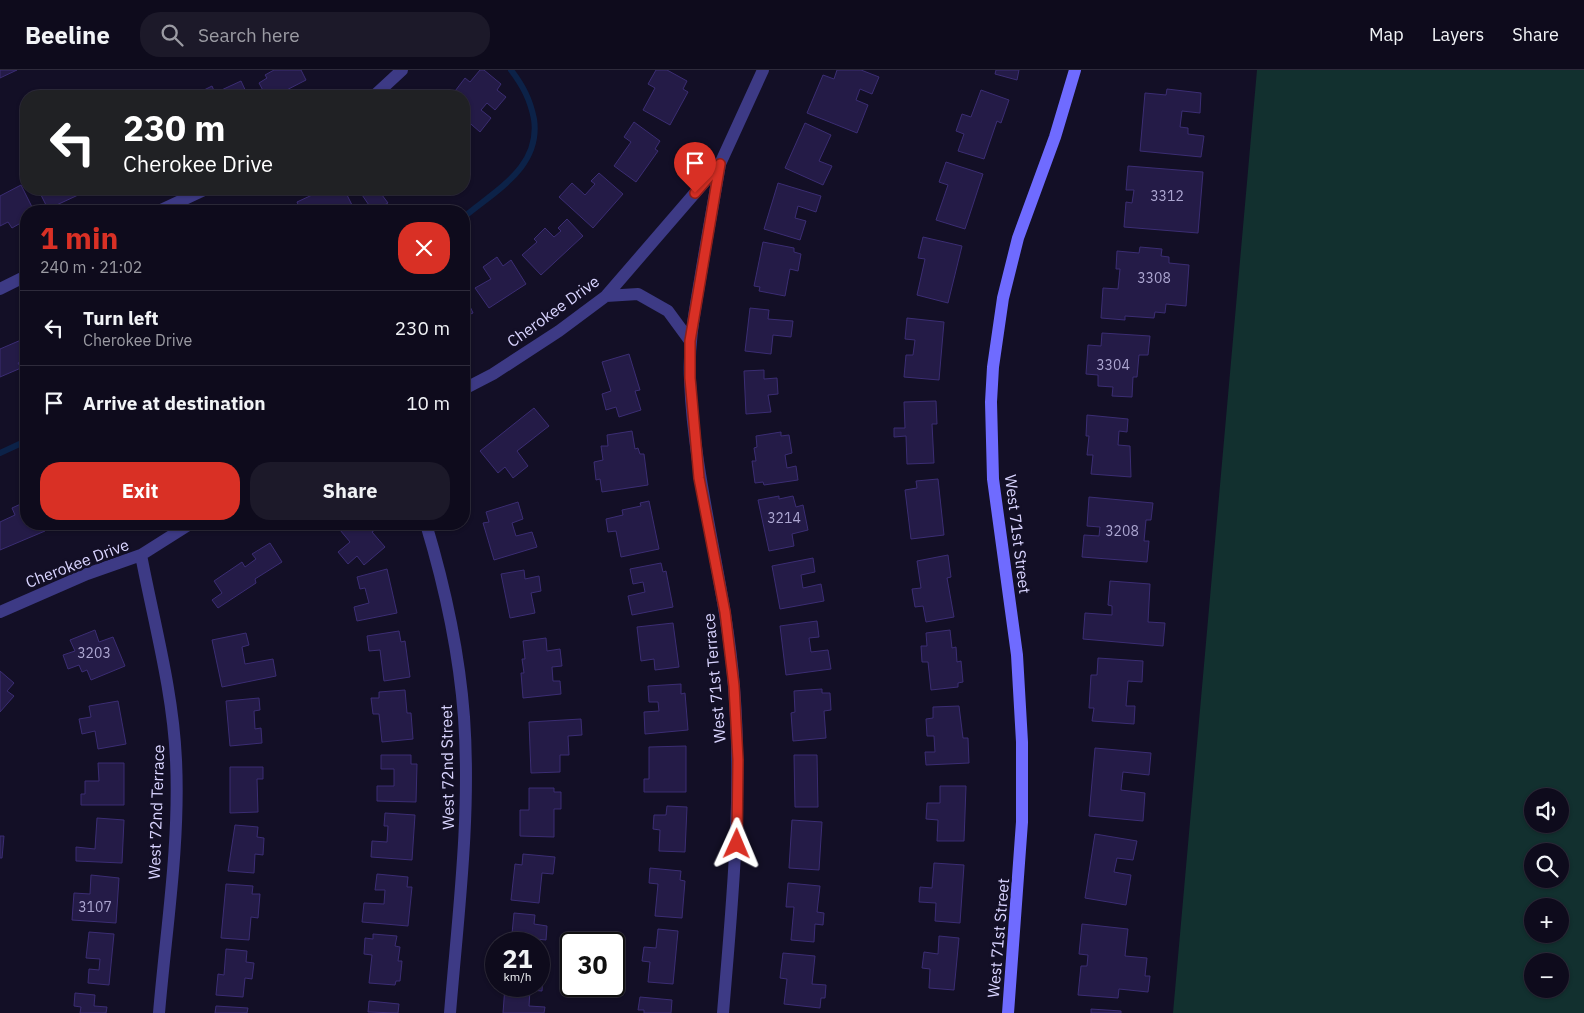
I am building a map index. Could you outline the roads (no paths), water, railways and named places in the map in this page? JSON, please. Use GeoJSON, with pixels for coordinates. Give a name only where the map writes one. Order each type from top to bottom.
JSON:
{"type":"FeatureCollection","features":[{"type":"Feature","properties":{"kind":"street"},"geometry":{"type":"LineString","coordinates":[[380,90],[402,70]]}},
{"type":"Feature","properties":{"kind":"street","name":"Cherokee Drive"},"geometry":{"type":"LineString","coordinates":[[470,386],[493,374],[559,331],[606,296],[720,164],[763,70]]}},
{"type":"Feature","properties":{"kind":"street","name":"West 71st Street"},"geometry":{"type":"LineString","coordinates":[[1008,1013],[1022,822],[1022,742],[1017,655],[993,479],[991,402],[993,367],[1003,298],[1018,238],[1054,137],[1075,70]]}},
{"type":"Feature","properties":{"kind":"street","name":"West 71st Terrace"},"geometry":{"type":"LineString","coordinates":[[720,164],[690,341],[691,412],[698,469],[725,612],[734,686],[738,760],[737,844],[723,1013]]}},
{"type":"Feature","properties":{"kind":"street"},"geometry":{"type":"LineString","coordinates":[[173,205],[193,195]]}},
{"type":"Feature","properties":{"kind":"street"},"geometry":{"type":"LineString","coordinates":[[0,289],[20,279]]}},
{"type":"Feature","properties":{"kind":"street"},"geometry":{"type":"LineString","coordinates":[[606,296],[638,294],[668,311],[690,341]]}},
{"type":"Feature","properties":{"kind":"street","name":"Cherokee Drive"},"geometry":{"type":"LineString","coordinates":[[0,612],[87,574],[141,555],[181,530]]}},
{"type":"Feature","properties":{"kind":"street","name":"West 72nd Street"},"geometry":{"type":"LineString","coordinates":[[428,530],[442,576],[456,644],[464,717],[466,783],[464,849],[450,1013]]}},
{"type":"Feature","properties":{"kind":"street","name":"West 72nd Terrace"},"geometry":{"type":"LineString","coordinates":[[141,555],[172,707],[176,761],[175,833],[159,1013]]}},
{"type":"Feature","properties":{"kind":"waterway"},"geometry":{"type":"LineString","coordinates":[[470,212],[514,176],[531,151],[534,136],[534,119],[526,93],[511,70]]}},
{"type":"Feature","properties":{"kind":"waterway"},"geometry":{"type":"LineString","coordinates":[[0,453],[20,444]]}}]}
